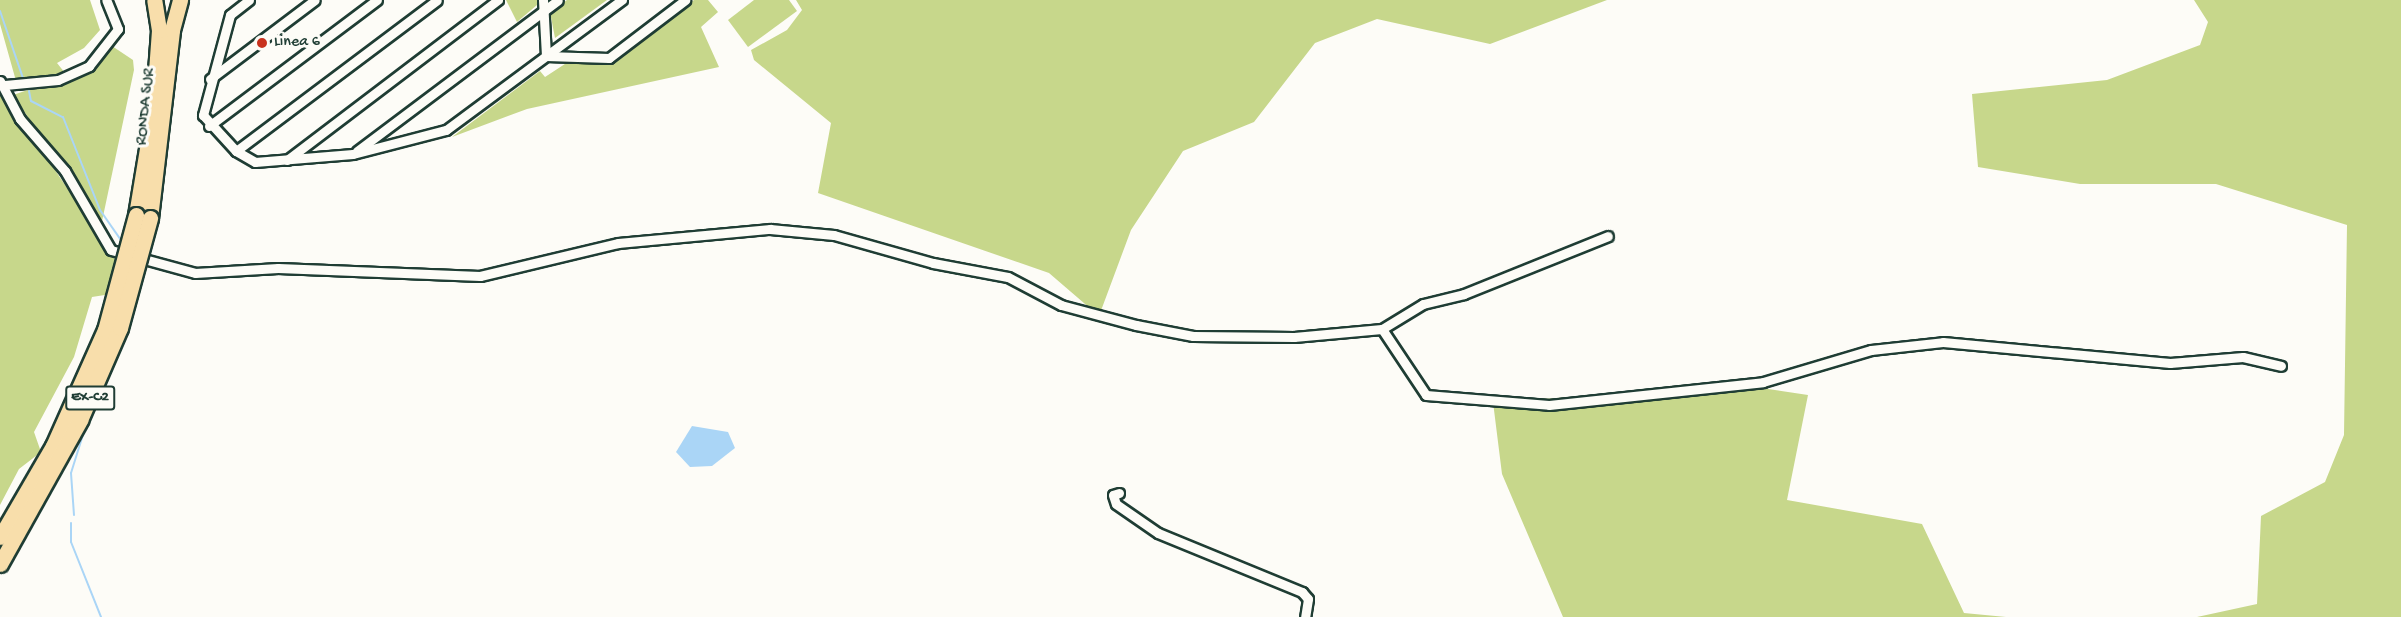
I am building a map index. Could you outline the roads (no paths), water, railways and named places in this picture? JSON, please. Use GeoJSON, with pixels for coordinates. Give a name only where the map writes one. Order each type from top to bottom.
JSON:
{"type":"FeatureCollection","features":[{"type":"Feature","properties":{"kind":"highway","name":"RONDA SUR"},"geometry":{"type":"LineString","coordinates":[[143,217],[159,30],[154,0]]}},
{"type":"Feature","properties":{"kind":"highway","name":"RONDA SUR"},"geometry":{"type":"LineString","coordinates":[[143,217],[172,30],[180,0]]}},
{"type":"Feature","properties":{"kind":"highway","name":"EX-C2"},"geometry":{"type":"LineString","coordinates":[[0,537],[53,446],[105,330],[143,217]]}},
{"type":"Feature","properties":{"kind":"highway","name":"EX-C2"},"geometry":{"type":"LineString","coordinates":[[0,564],[80,420],[120,328],[143,217]]}},
{"type":"Feature","properties":{"kind":"street"},"geometry":{"type":"LineString","coordinates":[[106,0],[118,29],[89,66],[58,80],[2,83],[20,119],[65,171],[111,250],[195,273],[278,268],[480,276],[618,243],[770,229],[834,235],[933,263],[1008,277],[1061,304],[1193,336],[1294,337],[1382,329],[1423,304],[1464,294],[1608,236]]}},
{"type":"Feature","properties":{"kind":"street"},"geometry":{"type":"LineString","coordinates":[[249,0],[230,15],[210,79],[203,115],[209,126],[250,161],[285,161],[352,154],[446,130],[622,0]]}},
{"type":"Feature","properties":{"kind":"street"},"geometry":{"type":"LineString","coordinates":[[210,79],[315,0]]}},
{"type":"Feature","properties":{"kind":"street"},"geometry":{"type":"LineString","coordinates":[[209,126],[377,0]]}},
{"type":"Feature","properties":{"kind":"street"},"geometry":{"type":"LineString","coordinates":[[236,151],[437,0]]}},
{"type":"Feature","properties":{"kind":"street"},"geometry":{"type":"LineString","coordinates":[[285,161],[498,0]]}},
{"type":"Feature","properties":{"kind":"street"},"geometry":{"type":"LineString","coordinates":[[543,0],[546,56]]}},
{"type":"Feature","properties":{"kind":"street"},"geometry":{"type":"LineString","coordinates":[[352,154],[558,0]]}},
{"type":"Feature","properties":{"kind":"street"},"geometry":{"type":"LineString","coordinates":[[546,56],[609,58],[685,0]]}},
{"type":"Feature","properties":{"kind":"street"},"geometry":{"type":"LineString","coordinates":[[217,54],[231,63]]}},
{"type":"Feature","properties":{"kind":"street"},"geometry":{"type":"LineString","coordinates":[[391,125],[400,142]]}},
{"type":"Feature","properties":{"kind":"street"},"geometry":{"type":"LineString","coordinates":[[311,141],[319,158]]}},
{"type":"Feature","properties":{"kind":"street"},"geometry":{"type":"LineString","coordinates":[[1382,329],[1426,396],[1549,405],[1764,382],[1871,350],[1943,342],[2170,363],[2243,357],[2281,366]]}},
{"type":"Feature","properties":{"kind":"street"},"geometry":{"type":"LineString","coordinates":[[1119,493],[1113,495],[1116,504],[1158,532],[1302,592],[1308,599],[1305,617]]}},
{"type":"Feature","properties":{"kind":"water"},"geometry":{"type":"Polygon","coordinates":[[[692,426],[728,432],[735,448],[712,466],[690,467],[676,452],[692,426]]]}},
{"type":"Feature","properties":{"kind":"waterway"},"geometry":{"type":"LineString","coordinates":[[0,11],[23,78]]}},
{"type":"Feature","properties":{"kind":"waterway"},"geometry":{"type":"LineString","coordinates":[[29,91],[31,101],[63,117],[100,210],[123,243]]}},
{"type":"Feature","properties":{"kind":"waterway"},"geometry":{"type":"LineString","coordinates":[[133,309],[142,275]]}},
{"type":"Feature","properties":{"kind":"waterway"},"geometry":{"type":"LineString","coordinates":[[114,360],[126,332]]}},
{"type":"Feature","properties":{"kind":"waterway"},"geometry":{"type":"LineString","coordinates":[[74,515],[71,473],[86,425]]}},
{"type":"Feature","properties":{"kind":"waterway"},"geometry":{"type":"LineString","coordinates":[[71,523],[71,542],[101,617]]}},
{"type":"Feature","properties":{"kind":"place","name":"Linea 6"},"geometry":{"type":"Point","coordinates":[262,43]}}]}
